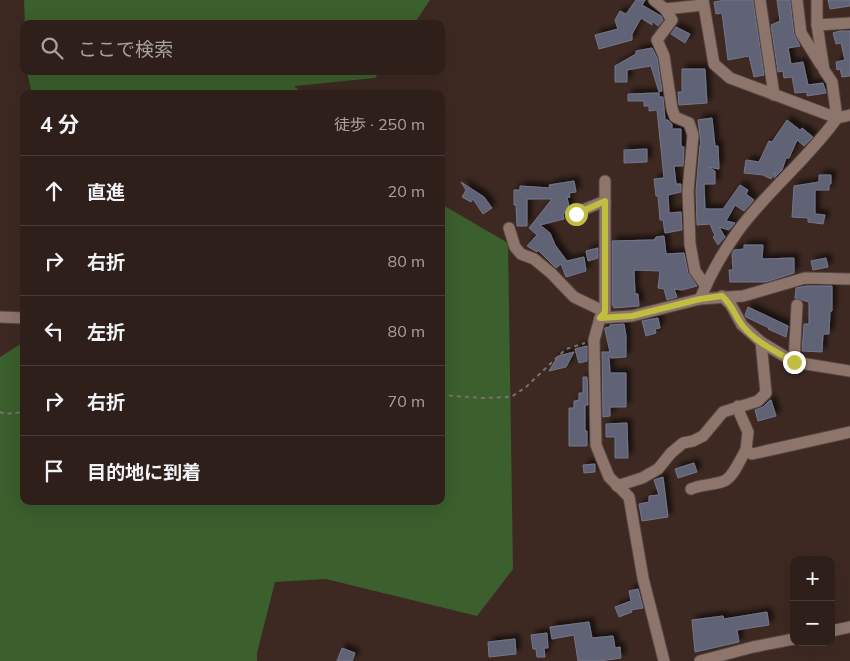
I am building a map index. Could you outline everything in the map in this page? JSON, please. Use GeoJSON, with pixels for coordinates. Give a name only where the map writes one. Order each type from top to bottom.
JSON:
{"type":"FeatureCollection","features":[{"type":"Feature","properties":{"kind":"street"},"geometry":{"type":"LineString","coordinates":[[654,0],[666,10],[672,20],[657,40],[664,56],[674,116],[689,123],[693,135],[688,192],[690,244],[695,270],[706,286]]}},
{"type":"Feature","properties":{"kind":"street"},"geometry":{"type":"LineString","coordinates":[[760,0],[774,95]]}},
{"type":"Feature","properties":{"kind":"street"},"geometry":{"type":"LineString","coordinates":[[700,299],[718,262],[737,232],[821,140],[837,118],[832,82],[801,33],[797,0]]}},
{"type":"Feature","properties":{"kind":"street"},"geometry":{"type":"LineString","coordinates":[[817,0],[817,25],[824,70]]}},
{"type":"Feature","properties":{"kind":"street"},"geometry":{"type":"LineString","coordinates":[[666,10],[703,2],[714,64],[730,78],[837,118],[850,115]]}},
{"type":"Feature","properties":{"kind":"street"},"geometry":{"type":"LineString","coordinates":[[817,25],[850,23]]}},
{"type":"Feature","properties":{"kind":"street"},"geometry":{"type":"LineString","coordinates":[[605,181],[603,315],[594,340],[596,445],[609,477],[629,497],[643,578],[664,661]]}},
{"type":"Feature","properties":{"kind":"street"},"geometry":{"type":"LineString","coordinates":[[572,217],[585,209],[605,201]]}},
{"type":"Feature","properties":{"kind":"street"},"geometry":{"type":"LineString","coordinates":[[509,228],[515,247],[521,254],[534,259],[551,273],[574,297],[603,315],[632,316],[700,299],[743,296],[805,278],[850,279]]}},
{"type":"Feature","properties":{"kind":"street"},"geometry":{"type":"LineString","coordinates":[[722,296],[732,305],[742,325],[761,342],[794,362],[850,371]]}},
{"type":"Feature","properties":{"kind":"street"},"geometry":{"type":"LineString","coordinates":[[794,362],[796,304]]}},
{"type":"Feature","properties":{"kind":"street"},"geometry":{"type":"LineString","coordinates":[[0,317],[20,318]]}},
{"type":"Feature","properties":{"kind":"street"},"geometry":{"type":"LineString","coordinates":[[617,486],[642,478],[658,468],[683,443],[703,436],[723,412],[758,400],[766,393],[761,342]]}},
{"type":"Feature","properties":{"kind":"street"},"geometry":{"type":"LineString","coordinates":[[691,489],[725,481],[746,450],[748,432],[738,406]]}},
{"type":"Feature","properties":{"kind":"street"},"geometry":{"type":"LineString","coordinates":[[746,450],[752,454],[850,432]]}},
{"type":"Feature","properties":{"kind":"street"},"geometry":{"type":"LineString","coordinates":[[835,630],[850,627]]}},
{"type":"Feature","properties":{"kind":"street"},"geometry":{"type":"LineString","coordinates":[[700,661],[790,640]]}},
{"type":"Feature","properties":{"kind":"path"},"geometry":{"type":"LineString","coordinates":[[445,395],[482,398],[511,397],[526,387],[566,349],[594,340]]}},
{"type":"Feature","properties":{"kind":"path"},"geometry":{"type":"LineString","coordinates":[[0,412],[5,414],[20,412]]}},
{"type":"Feature","properties":{"kind":"green space"},"geometry":{"type":"Polygon","coordinates":[[[24,0],[430,0],[417,20],[25,20],[24,0]]]}},
{"type":"Feature","properties":{"kind":"green space"},"geometry":{"type":"Polygon","coordinates":[[[28,75],[377,75],[375,78],[294,86],[298,90],[31,90],[28,75]]]}},
{"type":"Feature","properties":{"kind":"green space"},"geometry":{"type":"Polygon","coordinates":[[[445,206],[508,243],[513,569],[477,616],[326,579],[275,582],[257,653],[257,661],[0,661],[0,357],[20,344],[20,505],[445,505],[445,206]]]}},
{"type":"Feature","properties":{"kind":"building"},"geometry":{"type":"Polygon","coordinates":[[[636,0],[645,0],[642,5],[661,16],[663,20],[658,26],[652,21],[652,25],[641,18],[632,34],[632,40],[599,49],[595,35],[618,29],[615,20],[620,11],[626,14],[636,0]]]}},
{"type":"Feature","properties":{"kind":"building"},"geometry":{"type":"Polygon","coordinates":[[[753,0],[764,75],[754,77],[749,56],[728,60],[722,13],[716,14],[714,2],[753,0]]]}},
{"type":"Feature","properties":{"kind":"building"},"geometry":{"type":"Polygon","coordinates":[[[777,0],[790,0],[794,34],[800,46],[788,48],[791,64],[803,62],[808,85],[823,83],[826,93],[807,96],[807,92],[795,93],[792,77],[784,78],[783,71],[778,72],[771,25],[780,21],[777,0]]]}},
{"type":"Feature","properties":{"kind":"building"},"geometry":{"type":"Polygon","coordinates":[[[828,0],[850,0],[850,6],[830,9],[828,0]]]}},
{"type":"Feature","properties":{"kind":"building"},"geometry":{"type":"Polygon","coordinates":[[[676,27],[690,34],[685,43],[671,34],[676,27]]]}},
{"type":"Feature","properties":{"kind":"building"},"geometry":{"type":"Polygon","coordinates":[[[850,31],[850,76],[842,77],[840,69],[837,70],[836,62],[845,60],[841,43],[836,44],[833,33],[850,31]]]}},
{"type":"Feature","properties":{"kind":"building"},"geometry":{"type":"Polygon","coordinates":[[[652,48],[657,58],[662,91],[659,92],[651,66],[627,70],[627,82],[615,82],[615,66],[636,54],[636,51],[652,48]]]}},
{"type":"Feature","properties":{"kind":"building"},"geometry":{"type":"Polygon","coordinates":[[[682,69],[705,69],[707,103],[679,105],[678,92],[682,92],[682,69]]]}},
{"type":"Feature","properties":{"kind":"building"},"geometry":{"type":"Polygon","coordinates":[[[659,93],[659,97],[663,97],[665,120],[672,124],[672,129],[681,129],[681,146],[684,147],[683,166],[674,166],[676,184],[681,184],[681,192],[668,195],[669,213],[681,212],[682,230],[665,233],[663,220],[660,220],[654,179],[664,178],[657,110],[649,111],[649,106],[644,106],[644,101],[628,101],[628,94],[659,93]]]}},
{"type":"Feature","properties":{"kind":"building"},"geometry":{"type":"Polygon","coordinates":[[[712,118],[715,146],[718,146],[719,169],[708,167],[715,171],[715,184],[704,184],[705,209],[723,209],[740,185],[748,190],[746,194],[754,200],[744,211],[735,205],[726,221],[735,223],[729,230],[719,227],[725,237],[718,245],[713,237],[715,236],[710,224],[697,225],[696,191],[701,145],[698,120],[712,118]]]}},
{"type":"Feature","properties":{"kind":"building"},"geometry":{"type":"Polygon","coordinates":[[[787,120],[800,130],[802,128],[813,137],[804,146],[797,140],[789,158],[786,158],[782,170],[774,178],[775,172],[771,179],[763,175],[744,173],[746,160],[759,162],[769,141],[772,142],[787,120]]]}},
{"type":"Feature","properties":{"kind":"building"},"geometry":{"type":"Polygon","coordinates":[[[647,149],[647,162],[624,163],[624,150],[647,149]]]}},
{"type":"Feature","properties":{"kind":"building"},"geometry":{"type":"Polygon","coordinates":[[[819,175],[831,175],[829,190],[815,190],[815,214],[825,215],[823,224],[808,222],[808,218],[792,217],[794,186],[819,182],[819,175]]]}},
{"type":"Feature","properties":{"kind":"building"},"geometry":{"type":"Polygon","coordinates":[[[574,181],[576,192],[569,193],[570,197],[567,198],[570,210],[563,214],[564,219],[540,225],[550,233],[555,245],[567,261],[584,257],[586,271],[566,277],[561,264],[556,268],[538,250],[537,252],[527,246],[537,235],[529,228],[552,199],[527,199],[527,226],[517,226],[514,190],[520,190],[520,186],[550,188],[549,185],[574,181]]]}},
{"type":"Feature","properties":{"kind":"building"},"geometry":{"type":"Polygon","coordinates":[[[461,182],[484,197],[492,208],[483,214],[473,199],[471,202],[462,197],[466,190],[461,182]]]}},
{"type":"Feature","properties":{"kind":"building"},"geometry":{"type":"Polygon","coordinates":[[[664,236],[666,254],[684,253],[688,273],[697,286],[682,290],[674,289],[677,297],[667,300],[664,289],[658,288],[660,271],[634,270],[635,294],[638,294],[639,306],[614,308],[612,304],[612,241],[654,240],[656,237],[664,236]]]}},
{"type":"Feature","properties":{"kind":"building"},"geometry":{"type":"Polygon","coordinates":[[[744,245],[763,245],[762,259],[794,258],[794,273],[766,282],[730,282],[729,270],[733,270],[732,254],[734,250],[744,249],[744,245]]]}},
{"type":"Feature","properties":{"kind":"building"},"geometry":{"type":"Polygon","coordinates":[[[598,248],[598,258],[588,261],[586,251],[598,248]]]}},
{"type":"Feature","properties":{"kind":"building"},"geometry":{"type":"Polygon","coordinates":[[[826,258],[828,267],[813,270],[811,261],[826,258]]]}},
{"type":"Feature","properties":{"kind":"building"},"geometry":{"type":"Polygon","coordinates":[[[832,286],[832,311],[830,311],[829,334],[823,334],[822,352],[802,351],[804,324],[809,324],[809,302],[795,298],[796,288],[832,286]]]}},
{"type":"Feature","properties":{"kind":"building"},"geometry":{"type":"Polygon","coordinates":[[[748,307],[788,326],[786,337],[746,317],[748,307]]]}},
{"type":"Feature","properties":{"kind":"building"},"geometry":{"type":"Polygon","coordinates":[[[658,318],[660,328],[655,329],[656,333],[646,336],[642,321],[658,318]]]}},
{"type":"Feature","properties":{"kind":"building"},"geometry":{"type":"Polygon","coordinates":[[[624,324],[626,357],[611,358],[609,356],[610,373],[626,373],[626,407],[610,407],[610,416],[603,417],[602,352],[610,352],[605,328],[610,327],[610,325],[624,324]]]}},
{"type":"Feature","properties":{"kind":"building"},"geometry":{"type":"Polygon","coordinates":[[[587,346],[587,361],[579,363],[575,349],[587,346]]]}},
{"type":"Feature","properties":{"kind":"building"},"geometry":{"type":"Polygon","coordinates":[[[574,352],[566,367],[549,371],[558,356],[574,352]]]}},
{"type":"Feature","properties":{"kind":"building"},"geometry":{"type":"Polygon","coordinates":[[[583,377],[587,377],[588,405],[585,405],[585,431],[587,431],[587,446],[569,446],[569,408],[574,408],[574,401],[579,400],[579,393],[583,393],[583,377]]]}},
{"type":"Feature","properties":{"kind":"building"},"geometry":{"type":"Polygon","coordinates":[[[770,400],[776,416],[758,421],[755,410],[763,407],[770,400]]]}},
{"type":"Feature","properties":{"kind":"building"},"geometry":{"type":"Polygon","coordinates":[[[627,423],[628,458],[615,458],[615,437],[606,437],[606,424],[627,423]]]}},
{"type":"Feature","properties":{"kind":"building"},"geometry":{"type":"Polygon","coordinates":[[[694,463],[697,472],[678,478],[675,469],[694,463]]]}},
{"type":"Feature","properties":{"kind":"building"},"geometry":{"type":"Polygon","coordinates":[[[595,464],[595,472],[584,473],[583,465],[595,464]]]}},
{"type":"Feature","properties":{"kind":"building"},"geometry":{"type":"Polygon","coordinates":[[[663,477],[668,517],[642,521],[639,504],[649,502],[649,496],[659,495],[654,480],[663,477]]]}},
{"type":"Feature","properties":{"kind":"building"},"geometry":{"type":"Polygon","coordinates":[[[638,589],[643,608],[631,610],[632,612],[619,617],[615,607],[631,601],[629,591],[638,589]]]}},
{"type":"Feature","properties":{"kind":"building"},"geometry":{"type":"Polygon","coordinates":[[[767,612],[769,625],[737,630],[739,642],[695,652],[692,620],[723,616],[724,619],[767,612]]]}},
{"type":"Feature","properties":{"kind":"building"},"geometry":{"type":"Polygon","coordinates":[[[589,622],[592,638],[613,636],[615,648],[620,647],[621,658],[600,661],[578,661],[574,635],[552,639],[550,627],[589,622]]]}},
{"type":"Feature","properties":{"kind":"building"},"geometry":{"type":"Polygon","coordinates":[[[547,633],[548,648],[544,648],[545,657],[537,657],[536,649],[533,649],[531,635],[547,633]]]}},
{"type":"Feature","properties":{"kind":"building"},"geometry":{"type":"Polygon","coordinates":[[[515,639],[516,654],[489,657],[488,642],[515,639]]]}},
{"type":"Feature","properties":{"kind":"building"},"geometry":{"type":"Polygon","coordinates":[[[342,648],[355,653],[352,661],[337,661],[342,648]]]}},
{"type":"Feature","properties":{"kind":"route"},"geometry":{"type":"LineString","coordinates":[[576,214],[605,201],[605,312],[600,318],[632,316],[700,299],[722,296],[732,305],[742,325],[761,342],[794,362]]}}]}
